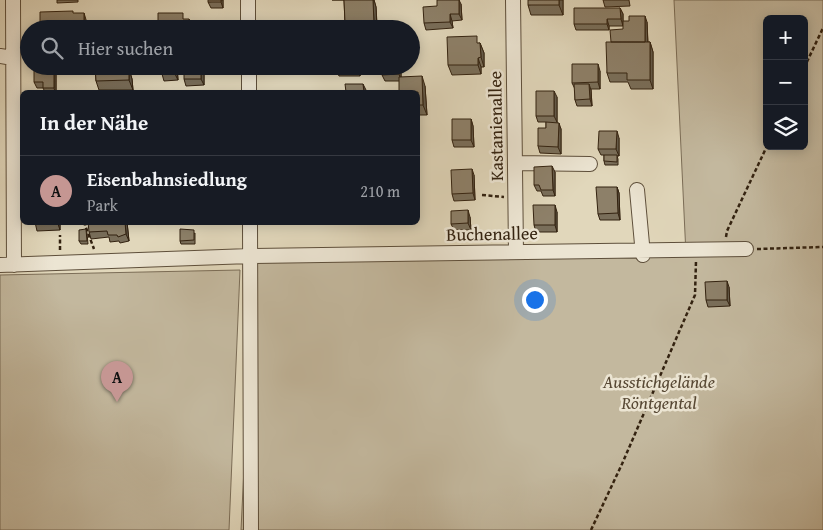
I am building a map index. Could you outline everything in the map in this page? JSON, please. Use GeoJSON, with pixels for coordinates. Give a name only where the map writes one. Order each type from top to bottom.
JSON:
{"type":"FeatureCollection","features":[{"type":"Feature","properties":{"kind":"street"},"geometry":{"type":"LineString","coordinates":[[13,0],[6,57],[14,265]]}},
{"type":"Feature","properties":{"kind":"street"},"geometry":{"type":"LineString","coordinates":[[248,0],[248,20]]}},
{"type":"Feature","properties":{"kind":"street","name":"Kastanienallee"},"geometry":{"type":"LineString","coordinates":[[513,0],[516,252]]}},
{"type":"Feature","properties":{"kind":"street"},"geometry":{"type":"LineString","coordinates":[[249,75],[249,90]]}},
{"type":"Feature","properties":{"kind":"street"},"geometry":{"type":"LineString","coordinates":[[515,163],[590,164]]}},
{"type":"Feature","properties":{"kind":"street"},"geometry":{"type":"LineString","coordinates":[[637,190],[643,253]]}},
{"type":"Feature","properties":{"kind":"street"},"geometry":{"type":"LineString","coordinates":[[250,225],[250,530]]}},
{"type":"Feature","properties":{"kind":"street","name":"Buchenallee"},"geometry":{"type":"LineString","coordinates":[[0,265],[250,256],[516,252],[643,253],[746,249]]}},
{"type":"Feature","properties":{"kind":"path"},"geometry":{"type":"LineString","coordinates":[[808,60],[823,28]]}},
{"type":"Feature","properties":{"kind":"path"},"geometry":{"type":"LineString","coordinates":[[726,249],[727,231],[765,150]]}},
{"type":"Feature","properties":{"kind":"path"},"geometry":{"type":"LineString","coordinates":[[482,195],[515,198]]}},
{"type":"Feature","properties":{"kind":"path"},"geometry":{"type":"LineString","coordinates":[[85,225],[94,246],[95,263]]}},
{"type":"Feature","properties":{"kind":"path"},"geometry":{"type":"LineString","coordinates":[[746,249],[823,247]]}},
{"type":"Feature","properties":{"kind":"path"},"geometry":{"type":"LineString","coordinates":[[591,530],[622,464],[695,295],[697,250]]}},
{"type":"Feature","properties":{"kind":"green space","name":"Ausstichgelände Röntgental"},"geometry":{"type":"Polygon","coordinates":[[[674,0],[823,0],[823,530],[241,530],[254,262],[686,255],[674,0]]]}},
{"type":"Feature","properties":{"kind":"green space"},"geometry":{"type":"Polygon","coordinates":[[[240,270],[229,530],[0,530],[0,275],[240,270]]]}},
{"type":"Feature","properties":{"kind":"building"},"geometry":{"type":"Polygon","coordinates":[[[208,0],[221,0],[221,2],[208,2],[208,0]]]}},
{"type":"Feature","properties":{"kind":"building"},"geometry":{"type":"Polygon","coordinates":[[[344,0],[373,0],[374,20],[345,20],[344,0]]]}},
{"type":"Feature","properties":{"kind":"building"},"geometry":{"type":"Polygon","coordinates":[[[437,0],[459,0],[459,14],[450,14],[450,22],[424,23],[423,7],[437,6],[437,0]]]}},
{"type":"Feature","properties":{"kind":"building"},"geometry":{"type":"Polygon","coordinates":[[[528,0],[559,0],[559,5],[528,5],[528,0]]]}},
{"type":"Feature","properties":{"kind":"building"},"geometry":{"type":"Polygon","coordinates":[[[574,8],[620,8],[621,19],[607,19],[607,24],[574,24],[574,8]]]}},
{"type":"Feature","properties":{"kind":"building"},"geometry":{"type":"Polygon","coordinates":[[[73,11],[73,13],[84,13],[84,20],[40,20],[40,12],[73,11]]]}},
{"type":"Feature","properties":{"kind":"building"},"geometry":{"type":"Polygon","coordinates":[[[158,13],[183,13],[183,19],[189,19],[189,20],[158,20],[158,13]]]}},
{"type":"Feature","properties":{"kind":"building"},"geometry":{"type":"Polygon","coordinates":[[[629,16],[645,16],[645,42],[611,42],[610,30],[623,29],[623,21],[629,21],[629,16]]]}},
{"type":"Feature","properties":{"kind":"building"},"geometry":{"type":"Polygon","coordinates":[[[477,36],[477,43],[480,43],[481,57],[478,58],[478,65],[448,65],[447,37],[477,36]]]}},
{"type":"Feature","properties":{"kind":"building"},"geometry":{"type":"Polygon","coordinates":[[[606,42],[650,42],[650,80],[627,80],[627,73],[607,73],[606,42]]]}},
{"type":"Feature","properties":{"kind":"building"},"geometry":{"type":"Polygon","coordinates":[[[572,64],[598,64],[598,82],[572,83],[572,64]]]}},
{"type":"Feature","properties":{"kind":"building"},"geometry":{"type":"Polygon","coordinates":[[[34,75],[54,75],[54,88],[43,88],[43,82],[34,82],[34,75]]]}},
{"type":"Feature","properties":{"kind":"building"},"geometry":{"type":"Polygon","coordinates":[[[96,75],[129,75],[129,80],[96,81],[96,75]]]}},
{"type":"Feature","properties":{"kind":"building"},"geometry":{"type":"Polygon","coordinates":[[[184,75],[201,75],[201,79],[184,79],[184,75]]]}},
{"type":"Feature","properties":{"kind":"building"},"geometry":{"type":"Polygon","coordinates":[[[422,76],[423,105],[420,105],[420,90],[399,90],[399,77],[422,76]]]}},
{"type":"Feature","properties":{"kind":"building"},"geometry":{"type":"Polygon","coordinates":[[[345,84],[363,84],[364,90],[346,90],[345,84]]]}},
{"type":"Feature","properties":{"kind":"building"},"geometry":{"type":"Polygon","coordinates":[[[574,84],[589,84],[590,99],[575,100],[574,84]]]}},
{"type":"Feature","properties":{"kind":"building"},"geometry":{"type":"Polygon","coordinates":[[[536,91],[554,91],[554,116],[536,116],[536,91]]]}},
{"type":"Feature","properties":{"kind":"building"},"geometry":{"type":"Polygon","coordinates":[[[452,119],[471,119],[471,140],[452,140],[452,119]]]}},
{"type":"Feature","properties":{"kind":"building"},"geometry":{"type":"Polygon","coordinates":[[[546,122],[559,123],[558,147],[538,146],[538,128],[546,128],[546,122]]]}},
{"type":"Feature","properties":{"kind":"building"},"geometry":{"type":"Polygon","coordinates":[[[599,131],[617,131],[616,149],[598,149],[599,131]]]}},
{"type":"Feature","properties":{"kind":"building"},"geometry":{"type":"Polygon","coordinates":[[[604,155],[617,155],[617,162],[604,161],[604,155]]]}},
{"type":"Feature","properties":{"kind":"building"},"geometry":{"type":"Polygon","coordinates":[[[552,166],[553,190],[541,190],[539,185],[534,185],[534,167],[552,166]]]}},
{"type":"Feature","properties":{"kind":"building"},"geometry":{"type":"Polygon","coordinates":[[[472,169],[473,193],[452,194],[451,170],[472,169]]]}},
{"type":"Feature","properties":{"kind":"building"},"geometry":{"type":"Polygon","coordinates":[[[596,187],[617,187],[618,213],[598,214],[596,187]]]}},
{"type":"Feature","properties":{"kind":"building"},"geometry":{"type":"Polygon","coordinates":[[[533,205],[555,205],[555,225],[534,225],[533,205]]]}},
{"type":"Feature","properties":{"kind":"building"},"geometry":{"type":"Polygon","coordinates":[[[468,210],[468,223],[451,224],[451,211],[468,210]]]}},
{"type":"Feature","properties":{"kind":"building"},"geometry":{"type":"Polygon","coordinates":[[[88,225],[125,225],[126,234],[118,237],[117,235],[108,235],[107,231],[89,232],[88,225]]]}},
{"type":"Feature","properties":{"kind":"building"},"geometry":{"type":"Polygon","coordinates":[[[86,229],[87,241],[79,241],[79,230],[86,229]]]}},
{"type":"Feature","properties":{"kind":"building"},"geometry":{"type":"Polygon","coordinates":[[[180,229],[194,230],[194,240],[180,241],[180,229]]]}},
{"type":"Feature","properties":{"kind":"building"},"geometry":{"type":"Polygon","coordinates":[[[727,281],[727,300],[706,300],[705,282],[727,281]]]}},
{"type":"Feature","properties":{"kind":"place","name":"Eisenbahnsiedlung"},"geometry":{"type":"Point","coordinates":[117,402]}}]}
